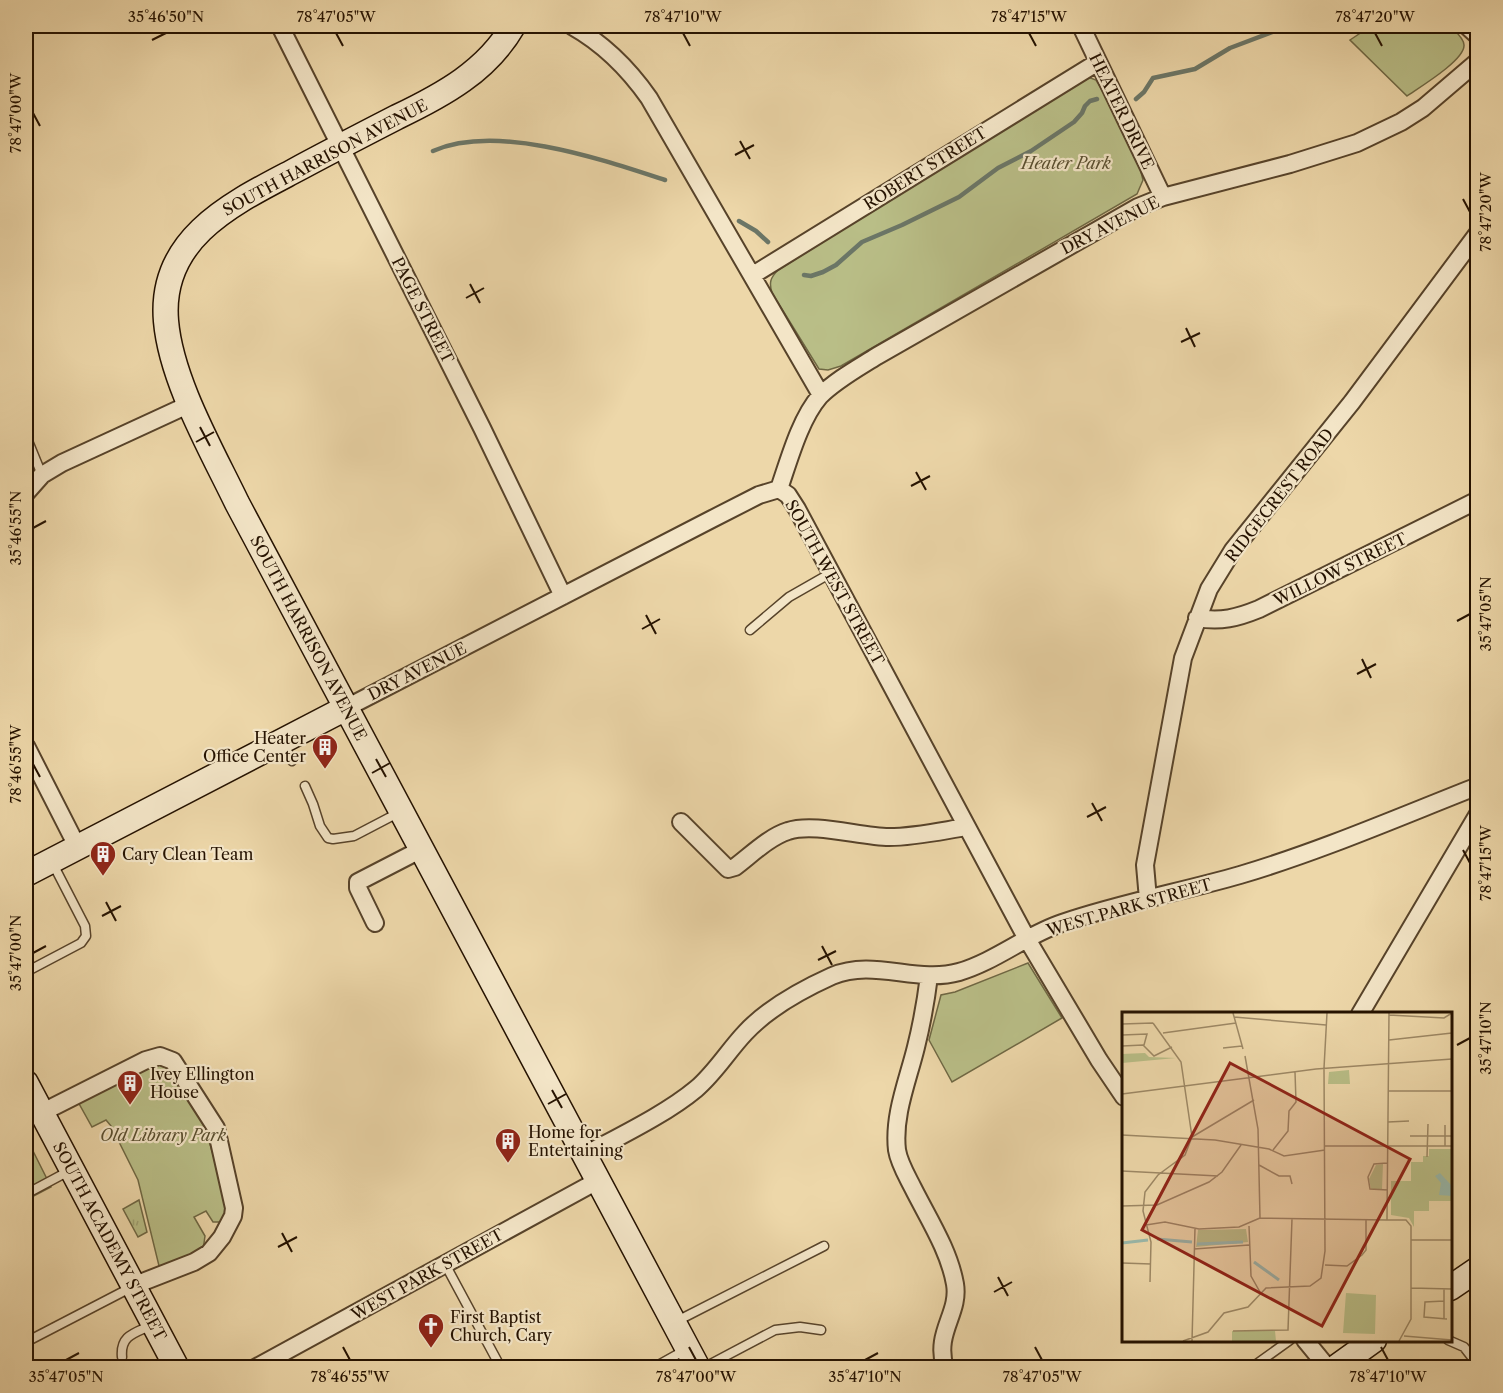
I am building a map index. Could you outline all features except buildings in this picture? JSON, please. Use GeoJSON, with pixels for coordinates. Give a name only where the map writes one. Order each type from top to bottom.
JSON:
{"type":"FeatureCollection","features":[{"type":"Feature","properties":{"kind":"street","name":"PAGE STREET"},"geometry":{"type":"LineString","coordinates":[[280,26],[563,596]]}},
{"type":"Feature","properties":{"kind":"street","name":"SOUTH HARRISON AVENUE"},"geometry":{"type":"LineString","coordinates":[[513,26],[494,53],[462,82],[340,146],[211,219],[180,256],[167,292],[166,323],[175,360],[190,404],[237,503],[693,1358]]}},
{"type":"Feature","properties":{"kind":"street"},"geometry":{"type":"LineString","coordinates":[[572,26],[594,39],[616,58],[650,98],[821,395]]}},
{"type":"Feature","properties":{"kind":"street","name":"HEATER DRIVE"},"geometry":{"type":"LineString","coordinates":[[1081,26],[1162,197]]}},
{"type":"Feature","properties":{"kind":"street"},"geometry":{"type":"LineString","coordinates":[[1467,26],[1478,36]]}},
{"type":"Feature","properties":{"kind":"street","name":"DRY AVENUE"},"geometry":{"type":"LineString","coordinates":[[821,395],[849,374],[934,322],[1138,207],[1162,197],[1306,159],[1357,143],[1401,122],[1423,108],[1478,61]]}},
{"type":"Feature","properties":{"kind":"street","name":"ROBERT STREET"},"geometry":{"type":"LineString","coordinates":[[753,275],[1098,62]]}},
{"type":"Feature","properties":{"kind":"street","name":"RIDGECREST ROAD"},"geometry":{"type":"LineString","coordinates":[[1148,900],[1145,865],[1183,658],[1209,589],[1233,550],[1352,402],[1478,233]]}},
{"type":"Feature","properties":{"kind":"street","name":"SOUTH WEST STREET"},"geometry":{"type":"LineString","coordinates":[[821,395],[800,432],[779,489],[793,502],[1028,939],[1097,1057],[1122,1094]]}},
{"type":"Feature","properties":{"kind":"street"},"geometry":{"type":"LineString","coordinates":[[26,493],[42,475],[69,460],[190,404]]}},
{"type":"Feature","properties":{"kind":"street","name":"DRY AVENUE"},"geometry":{"type":"LineString","coordinates":[[26,874],[287,751],[346,708],[749,500],[779,489]]}},
{"type":"Feature","properties":{"kind":"street","name":"WILLOW STREET"},"geometry":{"type":"LineString","coordinates":[[1197,618],[1223,620],[1237,618],[1259,609],[1478,500]]}},
{"type":"Feature","properties":{"kind":"street"},"geometry":{"type":"LineString","coordinates":[[26,746],[78,848]]}},
{"type":"Feature","properties":{"kind":"street","name":"WEST PARK STREET"},"geometry":{"type":"LineString","coordinates":[[585,1155],[685,1097],[707,1078],[754,1024],[786,1000],[820,981],[848,970],[863,968],[929,976],[958,972],[977,966],[1062,923],[1239,875],[1327,845],[1478,786]]}},
{"type":"Feature","properties":{"kind":"street"},"geometry":{"type":"LineString","coordinates":[[1361,1012],[1478,814]]}},
{"type":"Feature","properties":{"kind":"street"},"geometry":{"type":"LineString","coordinates":[[681,822],[728,869],[735,867],[777,836],[796,829],[887,837],[911,836],[966,827]]}},
{"type":"Feature","properties":{"kind":"street"},"geometry":{"type":"LineString","coordinates":[[375,923],[358,888],[358,882],[422,849]]}},
{"type":"Feature","properties":{"kind":"street"},"geometry":{"type":"LineString","coordinates":[[929,976],[924,1013],[897,1121],[897,1152],[906,1176],[944,1252],[955,1286],[955,1301],[942,1338],[941,1353],[945,1368]]}},
{"type":"Feature","properties":{"kind":"street"},"geometry":{"type":"LineString","coordinates":[[41,1113],[146,1060],[160,1056],[173,1061],[216,1128],[234,1200],[233,1216],[222,1238],[209,1253],[195,1262],[135,1285]]}},
{"type":"Feature","properties":{"kind":"street","name":"SOUTH ACADEMY STREET"},"geometry":{"type":"LineString","coordinates":[[26,1083],[177,1368]]}},
{"type":"Feature","properties":{"kind":"street","name":"WEST PARK STREET"},"geometry":{"type":"LineString","coordinates":[[255,1368],[598,1180]]}},
{"type":"Feature","properties":{"kind":"street"},"geometry":{"type":"LineString","coordinates":[[1452,1287],[1478,1269]]}},
{"type":"Feature","properties":{"kind":"street"},"geometry":{"type":"LineString","coordinates":[[1306,1342],[1328,1368]]}},
{"type":"Feature","properties":{"kind":"street"},"geometry":{"type":"LineString","coordinates":[[1335,1368],[1373,1342]]}},
{"type":"Feature","properties":{"kind":"lane"},"geometry":{"type":"LineString","coordinates":[[26,436],[42,475]]}},
{"type":"Feature","properties":{"kind":"lane"},"geometry":{"type":"LineString","coordinates":[[750,630],[789,597],[831,573]]}},
{"type":"Feature","properties":{"kind":"lane"},"geometry":{"type":"LineString","coordinates":[[305,786],[320,826],[328,838],[354,836],[401,811]]}},
{"type":"Feature","properties":{"kind":"lane"},"geometry":{"type":"LineString","coordinates":[[26,972],[81,943],[86,936],[84,926],[52,861]]}},
{"type":"Feature","properties":{"kind":"lane"},"geometry":{"type":"LineString","coordinates":[[26,1194],[72,1170]]}},
{"type":"Feature","properties":{"kind":"lane"},"geometry":{"type":"LineString","coordinates":[[675,1323],[824,1246]]}},
{"type":"Feature","properties":{"kind":"lane"},"geometry":{"type":"LineString","coordinates":[[445,1264],[501,1368]]}},
{"type":"Feature","properties":{"kind":"lane"},"geometry":{"type":"LineString","coordinates":[[26,1342],[135,1285]]}},
{"type":"Feature","properties":{"kind":"lane"},"geometry":{"type":"LineString","coordinates":[[122,1357],[121,1347],[126,1339],[155,1324]]}},
{"type":"Feature","properties":{"kind":"lane"},"geometry":{"type":"LineString","coordinates":[[703,1368],[776,1330],[800,1327],[822,1330]]}},
{"type":"Feature","properties":{"kind":"lane"},"geometry":{"type":"LineString","coordinates":[[1251,1368],[1289,1342]]}},
{"type":"Feature","properties":{"kind":"lane"},"geometry":{"type":"LineString","coordinates":[[1451,1342],[1464,1347],[1478,1365]]}},
{"type":"Feature","properties":{"kind":"lane"},"geometry":{"type":"LineString","coordinates":[[653,1368],[693,1358]]}},
{"type":"Feature","properties":{"kind":"green space"},"geometry":{"type":"Polygon","coordinates":[[[1371,26],[1450,26],[1461,37],[1464,45],[1462,51],[1450,65],[1407,96],[1350,40],[1371,26]]]}},
{"type":"Feature","properties":{"kind":"green space","name":"Heater Park"},"geometry":{"type":"Polygon","coordinates":[[[1088,77],[1096,80],[1105,95],[1140,168],[1143,180],[1137,194],[841,366],[828,370],[819,369],[772,293],[771,281],[775,273],[1088,77]]]}},
{"type":"Feature","properties":{"kind":"green space"},"geometry":{"type":"Polygon","coordinates":[[[1028,963],[1062,1018],[952,1082],[929,1040],[941,995],[955,992],[1028,963]]]}},
{"type":"Feature","properties":{"kind":"green space","name":"Old Library Park"},"geometry":{"type":"Polygon","coordinates":[[[151,1062],[165,1063],[202,1116],[228,1207],[222,1222],[213,1222],[206,1211],[194,1217],[205,1236],[203,1250],[160,1270],[138,1180],[111,1126],[106,1120],[92,1127],[77,1100],[151,1062]]]}},
{"type":"Feature","properties":{"kind":"green space"},"geometry":{"type":"Polygon","coordinates":[[[26,1137],[51,1187],[26,1200],[26,1137]]]}},
{"type":"Feature","properties":{"kind":"green space"},"geometry":{"type":"Polygon","coordinates":[[[139,1200],[147,1232],[138,1237],[123,1209],[139,1200]]]}},
{"type":"Feature","properties":{"kind":"waterway"},"geometry":{"type":"LineString","coordinates":[[1136,99],[1144,92],[1153,78],[1195,69],[1230,48],[1288,26]]}},
{"type":"Feature","properties":{"kind":"waterway"},"geometry":{"type":"LineString","coordinates":[[804,275],[811,276],[823,272],[836,265],[862,242],[959,197],[998,168],[1031,151],[1074,122],[1085,106],[1097,99]]}},
{"type":"Feature","properties":{"kind":"waterway"},"geometry":{"type":"LineString","coordinates":[[433,151],[458,143],[517,142],[580,154],[665,180]]}},
{"type":"Feature","properties":{"kind":"waterway"},"geometry":{"type":"LineString","coordinates":[[739,221],[756,231],[768,242]]}},
{"type":"Feature","properties":{"kind":"place","name":"Heater Office Center"},"geometry":{"type":"Point","coordinates":[325,770]}},
{"type":"Feature","properties":{"kind":"place","name":"Cary Clean Team"},"geometry":{"type":"Point","coordinates":[103,877]}},
{"type":"Feature","properties":{"kind":"place","name":"Ivey Ellington House"},"geometry":{"type":"Point","coordinates":[130,1106]}},
{"type":"Feature","properties":{"kind":"place","name":"Home for Entertaining"},"geometry":{"type":"Point","coordinates":[508,1164]}},
{"type":"Feature","properties":{"kind":"place","name":"First Baptist Church, Cary"},"geometry":{"type":"Point","coordinates":[431,1349]}}]}
